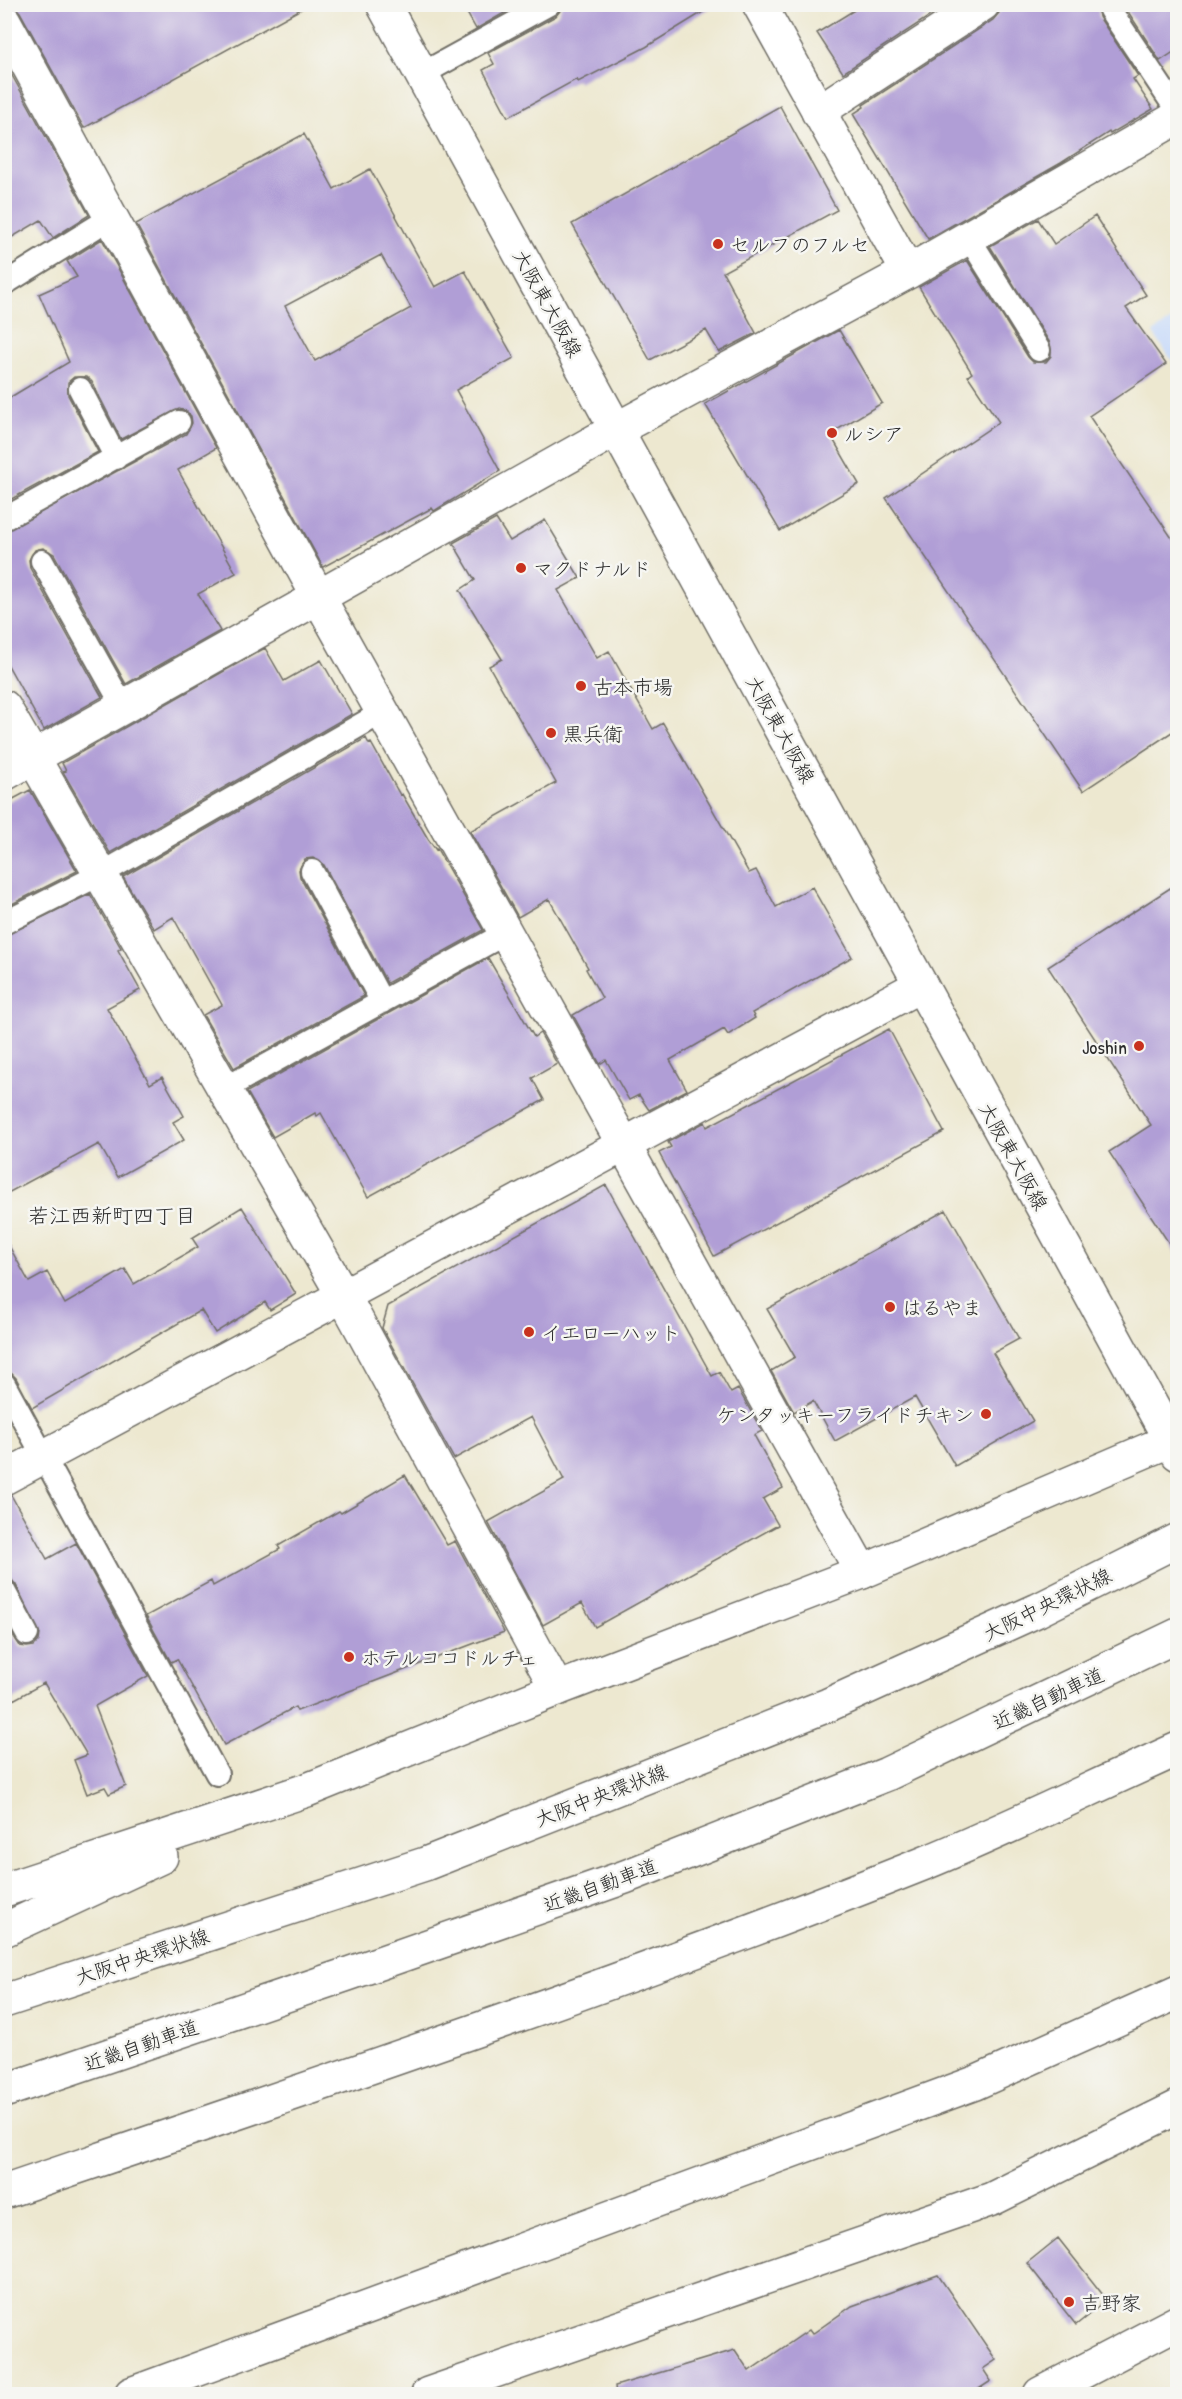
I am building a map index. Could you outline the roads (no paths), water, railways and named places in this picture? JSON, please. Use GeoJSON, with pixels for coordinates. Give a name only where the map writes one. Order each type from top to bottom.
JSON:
{"type":"FeatureCollection","features":[{"type":"Feature","properties":{"kind":"main road","name":"大阪東大阪線"},"geometry":{"type":"LineString","coordinates":[[384,4],[1175,1444]]}},
{"type":"Feature","properties":{"kind":"main road"},"geometry":{"type":"LineString","coordinates":[[759,4],[908,272]]}},
{"type":"Feature","properties":{"kind":"main road"},"geometry":{"type":"LineString","coordinates":[[818,111],[982,4]]}},
{"type":"Feature","properties":{"kind":"main road"},"geometry":{"type":"LineString","coordinates":[[4,21],[319,598],[862,1572]]}},
{"type":"Feature","properties":{"kind":"main road"},"geometry":{"type":"LineString","coordinates":[[4,774],[35,759],[617,429],[969,238],[1178,117]]}},
{"type":"Feature","properties":{"kind":"main road"},"geometry":{"type":"LineString","coordinates":[[4,708],[343,1295],[557,1689]]}},
{"type":"Feature","properties":{"kind":"main road"},"geometry":{"type":"LineString","coordinates":[[4,1478],[921,985]]}},
{"type":"Feature","properties":{"kind":"main road"},"geometry":{"type":"LineString","coordinates":[[4,1930],[307,1790],[557,1689],[862,1572],[1175,1444]]}},
{"type":"Feature","properties":{"kind":"main road","name":"大阪中央環状線"},"geometry":{"type":"LineString","coordinates":[[4,2001],[425,1864],[828,1706],[1038,1610],[1178,1540]]}},
{"type":"Feature","properties":{"kind":"main road","name":"近畿自動車道"},"geometry":{"type":"LineString","coordinates":[[4,2091],[636,1873],[887,1774],[1178,1635]]}},
{"type":"Feature","properties":{"kind":"main road"},"geometry":{"type":"LineString","coordinates":[[4,2192],[378,2065],[673,1960],[928,1861],[1178,1749]]}},
{"type":"Feature","properties":{"kind":"main road"},"geometry":{"type":"LineString","coordinates":[[4,1890],[307,1790]]}},
{"type":"Feature","properties":{"kind":"main road"},"geometry":{"type":"LineString","coordinates":[[131,2394],[975,2083],[1178,1992]]}},
{"type":"Feature","properties":{"kind":"main road"},"geometry":{"type":"LineString","coordinates":[[428,2394],[992,2199],[1178,2107]]}},
{"type":"Feature","properties":{"kind":"main road"},"geometry":{"type":"LineString","coordinates":[[1040,2394],[1178,2322]]}},
{"type":"Feature","properties":{"kind":"lane"},"geometry":{"type":"LineString","coordinates":[[422,74],[549,4]]}},
{"type":"Feature","properties":{"kind":"lane"},"geometry":{"type":"LineString","coordinates":[[1110,10],[1178,112]]}},
{"type":"Feature","properties":{"kind":"lane"},"geometry":{"type":"LineString","coordinates":[[4,284],[111,217]]}},
{"type":"Feature","properties":{"kind":"lane"},"geometry":{"type":"LineString","coordinates":[[969,238],[1038,350]]}},
{"type":"Feature","properties":{"kind":"lane"},"geometry":{"type":"LineString","coordinates":[[80,389],[116,458]]}},
{"type":"Feature","properties":{"kind":"lane"},"geometry":{"type":"LineString","coordinates":[[4,519],[179,423]]}},
{"type":"Feature","properties":{"kind":"lane"},"geometry":{"type":"LineString","coordinates":[[42,561],[124,708]]}},
{"type":"Feature","properties":{"kind":"lane"},"geometry":{"type":"LineString","coordinates":[[4,923],[101,874],[383,712]]}},
{"type":"Feature","properties":{"kind":"lane"},"geometry":{"type":"LineString","coordinates":[[312,871],[382,1002]]}},
{"type":"Feature","properties":{"kind":"lane"},"geometry":{"type":"LineString","coordinates":[[224,1089],[506,933]]}},
{"type":"Feature","properties":{"kind":"lane"},"geometry":{"type":"LineString","coordinates":[[4,1384],[217,1774]]}},
{"type":"Feature","properties":{"kind":"lane"},"geometry":{"type":"LineString","coordinates":[[4,1591],[27,1634]]}},
{"type":"Feature","properties":{"kind":"place","name":"セルフのフルセ"},"geometry":{"type":"Point","coordinates":[718,244]}},
{"type":"Feature","properties":{"kind":"place","name":"ルシア"},"geometry":{"type":"Point","coordinates":[832,433]}},
{"type":"Feature","properties":{"kind":"place","name":"マクドナルド"},"geometry":{"type":"Point","coordinates":[521,568]}},
{"type":"Feature","properties":{"kind":"place","name":"古本市場"},"geometry":{"type":"Point","coordinates":[581,686]}},
{"type":"Feature","properties":{"kind":"place","name":"黒兵衛"},"geometry":{"type":"Point","coordinates":[551,733]}},
{"type":"Feature","properties":{"kind":"place","name":"Joshin"},"geometry":{"type":"Point","coordinates":[1139,1046]}},
{"type":"Feature","properties":{"kind":"place","name":"はるやま"},"geometry":{"type":"Point","coordinates":[890,1307]}},
{"type":"Feature","properties":{"kind":"place","name":"イエローハット"},"geometry":{"type":"Point","coordinates":[529,1332]}},
{"type":"Feature","properties":{"kind":"place","name":"ケンタッキーフライドチキン"},"geometry":{"type":"Point","coordinates":[986,1414]}},
{"type":"Feature","properties":{"kind":"place","name":"ホテルココドルチェ"},"geometry":{"type":"Point","coordinates":[349,1657]}},
{"type":"Feature","properties":{"kind":"place","name":"吉野家"},"geometry":{"type":"Point","coordinates":[1069,2302]}},
{"type":"Feature","properties":{"kind":"district","name":"若江西新町四丁目"},"geometry":{"type":"Point","coordinates":[112,1215]}}]}
